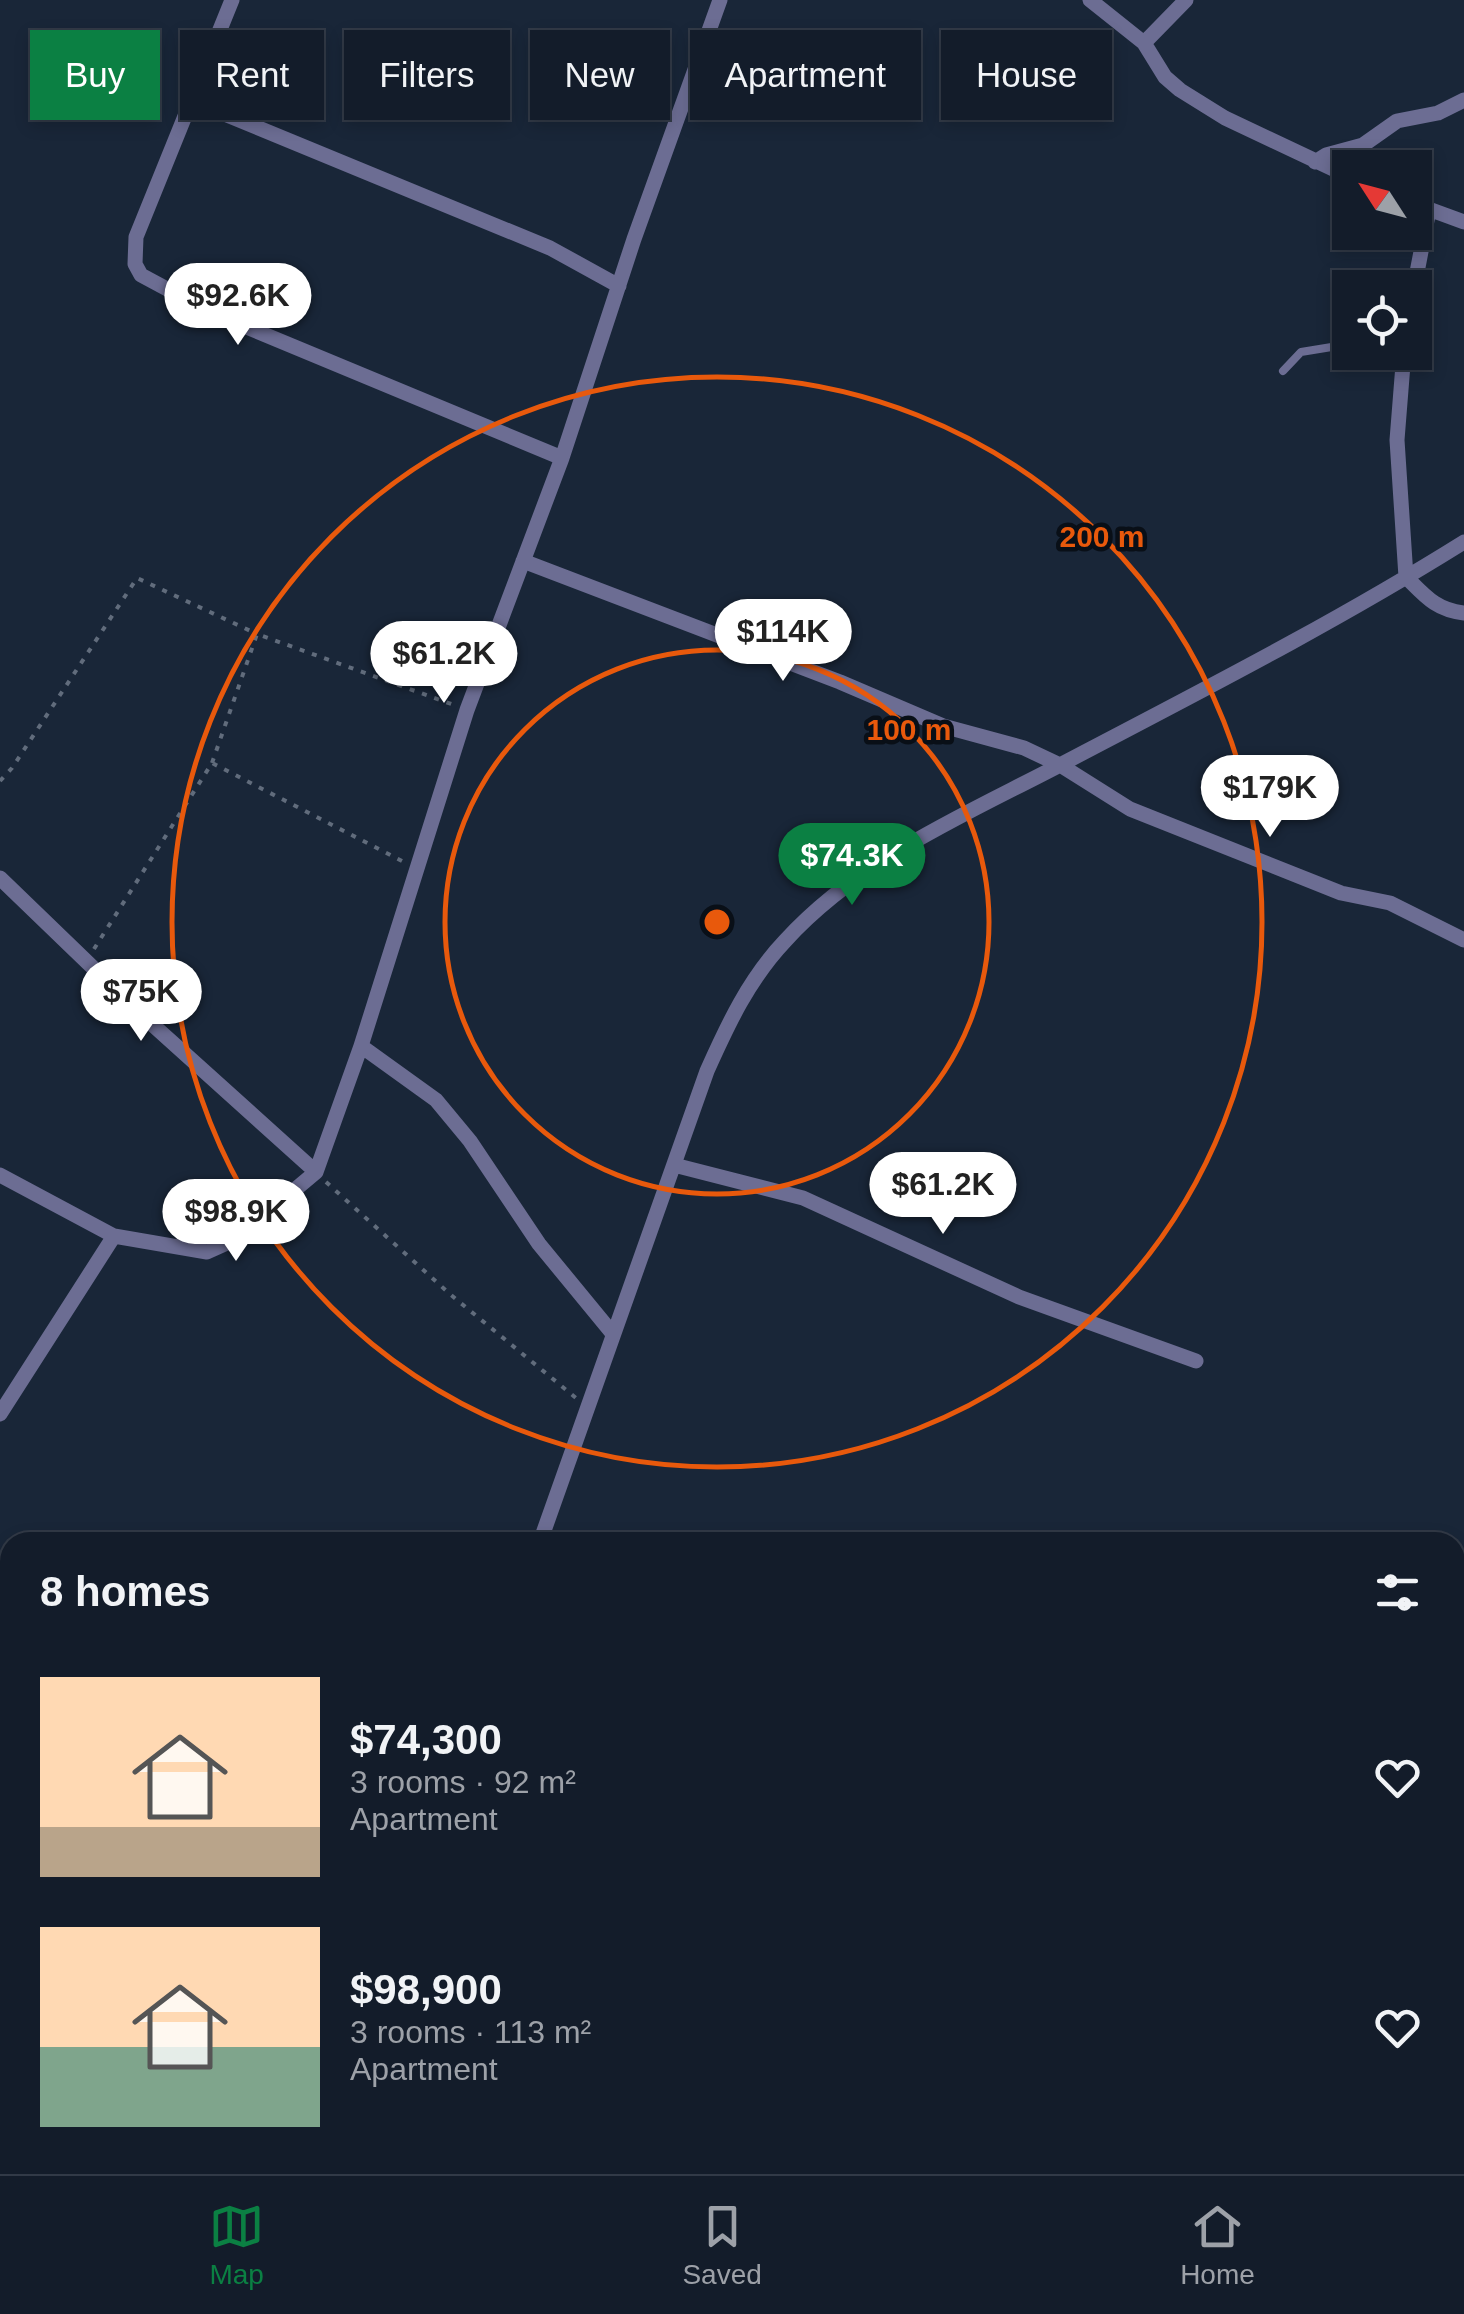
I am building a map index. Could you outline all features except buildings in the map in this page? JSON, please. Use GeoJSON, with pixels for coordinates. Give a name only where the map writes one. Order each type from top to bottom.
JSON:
{"type":"FeatureCollection","features":[{"type":"Feature","properties":{"kind":"street"},"geometry":{"type":"LineString","coordinates":[[220,30],[232,0]]}},
{"type":"Feature","properties":{"kind":"street"},"geometry":{"type":"LineString","coordinates":[[0,1175],[114,1236],[208,1252],[236,1240],[316,1172],[361,1046],[467,710],[562,458],[720,0]]}},
{"type":"Feature","properties":{"kind":"street"},"geometry":{"type":"LineString","coordinates":[[1090,0],[1144,43],[1165,77],[1180,90],[1225,118],[1332,169]]}},
{"type":"Feature","properties":{"kind":"street"},"geometry":{"type":"LineString","coordinates":[[1144,43],[1186,0]]}},
{"type":"Feature","properties":{"kind":"street"},"geometry":{"type":"LineString","coordinates":[[1315,162],[1362,145],[1397,122],[1438,114],[1464,100]]}},
{"type":"Feature","properties":{"kind":"street"},"geometry":{"type":"LineString","coordinates":[[185,120],[136,237],[136,264],[141,275],[208,311],[562,458]]}},
{"type":"Feature","properties":{"kind":"street"},"geometry":{"type":"LineString","coordinates":[[239,120],[550,248],[619,286]]}},
{"type":"Feature","properties":{"kind":"street"},"geometry":{"type":"LineString","coordinates":[[1432,211],[1464,222]]}},
{"type":"Feature","properties":{"kind":"street"},"geometry":{"type":"LineString","coordinates":[[1403,370],[1397,440],[1406,577],[1432,604],[1444,611],[1464,613]]}},
{"type":"Feature","properties":{"kind":"street"},"geometry":{"type":"LineString","coordinates":[[543,1532],[707,1070],[738,1004],[784,941],[838,891],[892,854],[1295,641],[1464,542]]}},
{"type":"Feature","properties":{"kind":"street"},"geometry":{"type":"LineString","coordinates":[[523,561],[804,668],[928,720],[1024,748],[1060,765],[1130,809],[1342,893],[1390,904],[1464,940]]}},
{"type":"Feature","properties":{"kind":"street"},"geometry":{"type":"LineString","coordinates":[[0,878],[316,1172]]}},
{"type":"Feature","properties":{"kind":"street"},"geometry":{"type":"LineString","coordinates":[[361,1046],[436,1100],[470,1141],[539,1244],[613,1334]]}},
{"type":"Feature","properties":{"kind":"street"},"geometry":{"type":"LineString","coordinates":[[674,1165],[803,1198],[1019,1298],[1196,1360]]}},
{"type":"Feature","properties":{"kind":"street"},"geometry":{"type":"LineString","coordinates":[[0,1414],[114,1236]]}},
{"type":"Feature","properties":{"kind":"lane"},"geometry":{"type":"LineString","coordinates":[[1283,371],[1301,352],[1332,347]]}},
{"type":"Feature","properties":{"kind":"path"},"geometry":{"type":"LineString","coordinates":[[0,781],[138,578],[258,634],[467,710]]}},
{"type":"Feature","properties":{"kind":"path"},"geometry":{"type":"LineString","coordinates":[[86,962],[212,764],[258,634]]}},
{"type":"Feature","properties":{"kind":"path"},"geometry":{"type":"LineString","coordinates":[[212,764],[417,868]]}},
{"type":"Feature","properties":{"kind":"path"},"geometry":{"type":"LineString","coordinates":[[316,1172],[451,1295],[587,1407]]}}]}
